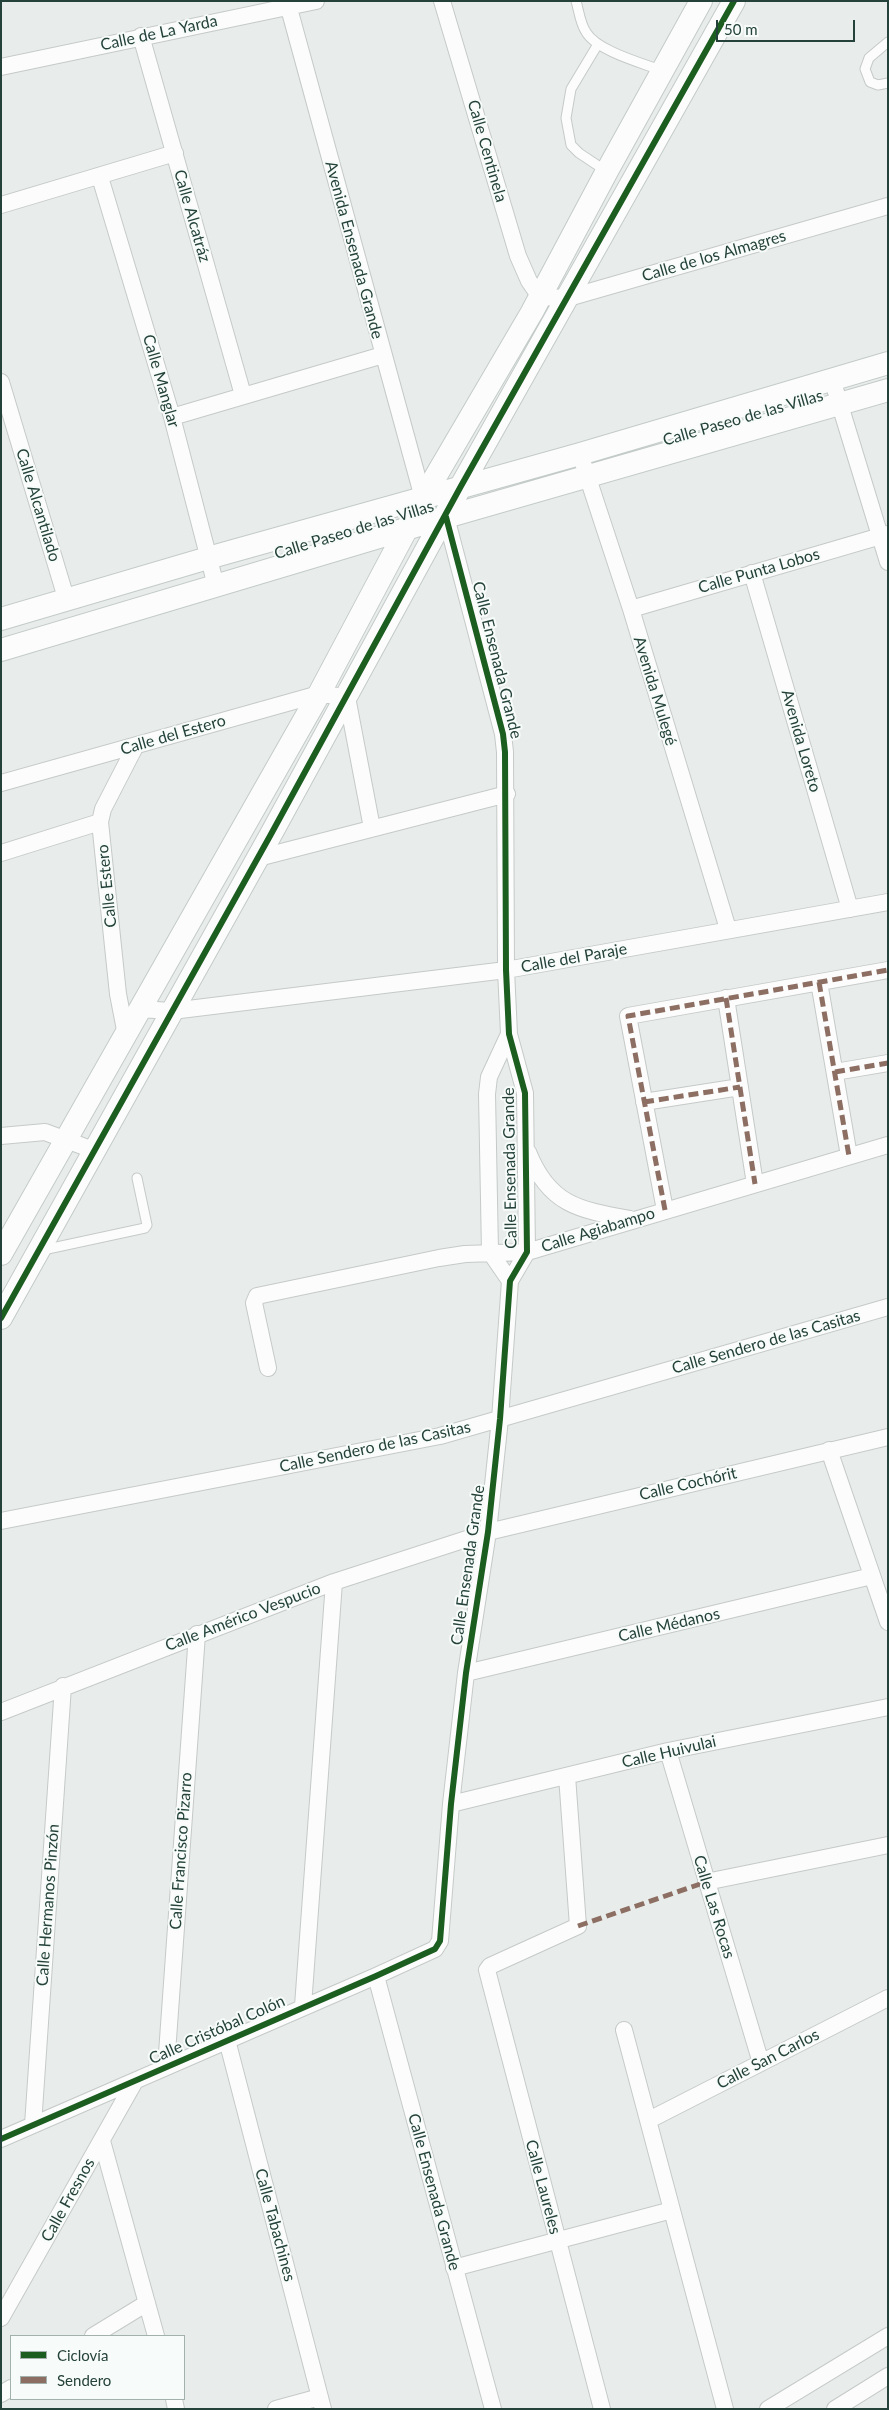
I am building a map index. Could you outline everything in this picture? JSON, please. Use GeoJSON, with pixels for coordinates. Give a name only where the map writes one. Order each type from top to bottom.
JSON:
{"type":"FeatureCollection","features":[{"type":"Feature","properties":{"kind":"street","name":"Calle de La Yarda"},"geometry":{"type":"LineString","coordinates":[[1,67],[287,4],[316,1]]}},
{"type":"Feature","properties":{"kind":"street","name":"Calle Centinela"},"geometry":{"type":"LineString","coordinates":[[442,1],[518,256],[529,282],[540,297]]}},
{"type":"Feature","properties":{"kind":"street"},"geometry":{"type":"LineString","coordinates":[[1,1254],[319,694],[422,498],[540,297],[701,1]]}},
{"type":"Feature","properties":{"kind":"street"},"geometry":{"type":"LineString","coordinates":[[1,1318],[93,1150],[258,858],[446,517],[461,486],[734,1]]}},
{"type":"Feature","properties":{"kind":"street","name":"Avenida Ensenada Grande"},"geometry":{"type":"LineString","coordinates":[[287,4],[422,498]]}},
{"type":"Feature","properties":{"kind":"street","name":"Calle Alcatráz"},"geometry":{"type":"LineString","coordinates":[[141,36],[243,395]]}},
{"type":"Feature","properties":{"kind":"street"},"geometry":{"type":"LineString","coordinates":[[1,205],[100,177],[174,153]]}},
{"type":"Feature","properties":{"kind":"street","name":"Calle Manglar"},"geometry":{"type":"LineString","coordinates":[[100,177],[172,417],[216,586]]}},
{"type":"Feature","properties":{"kind":"street","name":"Calle de los Almagres"},"geometry":{"type":"LineString","coordinates":[[540,297],[568,298],[888,206]]}},
{"type":"Feature","properties":{"kind":"street"},"geometry":{"type":"LineString","coordinates":[[172,417],[383,355]]}},
{"type":"Feature","properties":{"kind":"street","name":"Calle Paseo de las Villas"},"geometry":{"type":"LineString","coordinates":[[1,619],[66,598],[580,454],[888,363]]}},
{"type":"Feature","properties":{"kind":"street"},"geometry":{"type":"LineString","coordinates":[[832,379],[884,535],[888,562]]}},
{"type":"Feature","properties":{"kind":"street","name":"Calle Alcantilado"},"geometry":{"type":"LineString","coordinates":[[1,382],[66,598]]}},
{"type":"Feature","properties":{"kind":"street","name":"Calle Paseo de las Villas"},"geometry":{"type":"LineString","coordinates":[[1,650],[446,517],[888,390]]}},
{"type":"Feature","properties":{"kind":"street","name":"Avenida Mulegé"},"geometry":{"type":"LineString","coordinates":[[580,454],[630,609],[728,929]]}},
{"type":"Feature","properties":{"kind":"street","name":"Calle Ensenada Grande"},"geometry":{"type":"LineString","coordinates":[[440,1941],[451,1804],[466,1673],[488,1532],[500,1419],[510,1281],[528,1252],[525,1093],[509,1034],[506,970],[507,794],[503,734],[446,517]]}},
{"type":"Feature","properties":{"kind":"street","name":"Calle Punta Lobos"},"geometry":{"type":"LineString","coordinates":[[630,609],[884,535]]}},
{"type":"Feature","properties":{"kind":"street","name":"Avenida Loreto"},"geometry":{"type":"LineString","coordinates":[[752,573],[850,909]]}},
{"type":"Feature","properties":{"kind":"street","name":"Calle del Estero"},"geometry":{"type":"LineString","coordinates":[[1,783],[319,694],[347,697]]}},
{"type":"Feature","properties":{"kind":"street"},"geometry":{"type":"LineString","coordinates":[[347,697],[372,828]]}},
{"type":"Feature","properties":{"kind":"street","name":"Calle Estero"},"geometry":{"type":"LineString","coordinates":[[126,1035],[118,994],[100,822],[103,809],[136,746]]}},
{"type":"Feature","properties":{"kind":"street"},"geometry":{"type":"LineString","coordinates":[[258,858],[507,794]]}},
{"type":"Feature","properties":{"kind":"street"},"geometry":{"type":"LineString","coordinates":[[1,853],[100,822]]}},
{"type":"Feature","properties":{"kind":"street","name":"Calle del Paraje"},"geometry":{"type":"LineString","coordinates":[[139,1010],[172,1010],[506,970],[888,902]]}},
{"type":"Feature","properties":{"kind":"street"},"geometry":{"type":"LineString","coordinates":[[665,1210],[628,1016],[888,970]]}},
{"type":"Feature","properties":{"kind":"street"},"geometry":{"type":"LineString","coordinates":[[819,982],[849,1156]]}},
{"type":"Feature","properties":{"kind":"street"},"geometry":{"type":"LineString","coordinates":[[726,998],[755,1184]]}},
{"type":"Feature","properties":{"kind":"street","name":"Calle Ensenada Grande"},"geometry":{"type":"LineString","coordinates":[[509,1034],[489,1077],[487,1094],[490,1252],[510,1281]]}},
{"type":"Feature","properties":{"kind":"street"},"geometry":{"type":"LineString","coordinates":[[835,1072],[888,1063]]}},
{"type":"Feature","properties":{"kind":"street"},"geometry":{"type":"LineString","coordinates":[[644,1102],[740,1087]]}},
{"type":"Feature","properties":{"kind":"street"},"geometry":{"type":"LineString","coordinates":[[1,1136],[45,1132],[66,1138],[93,1150]]}},
{"type":"Feature","properties":{"kind":"street","name":"Calle Agiabampo"},"geometry":{"type":"LineString","coordinates":[[268,1368],[254,1303],[257,1296],[439,1258],[490,1252],[528,1252],[888,1145]]}},
{"type":"Feature","properties":{"kind":"street"},"geometry":{"type":"LineString","coordinates":[[526,1148],[546,1185],[564,1201],[584,1210],[632,1220]]}},
{"type":"Feature","properties":{"kind":"street","name":"Calle Sendero de las Casitas"},"geometry":{"type":"LineString","coordinates":[[1,1522],[440,1436],[888,1307]]}},
{"type":"Feature","properties":{"kind":"street","name":"Calle Cochórit"},"geometry":{"type":"LineString","coordinates":[[488,1532],[888,1437]]}},
{"type":"Feature","properties":{"kind":"street"},"geometry":{"type":"LineString","coordinates":[[829,1450],[888,1622]]}},
{"type":"Feature","properties":{"kind":"street","name":"Calle Américo Vespucio"},"geometry":{"type":"LineString","coordinates":[[1,1712],[196,1634],[334,1582],[488,1532]]}},
{"type":"Feature","properties":{"kind":"street","name":"Calle Médanos"},"geometry":{"type":"LineString","coordinates":[[466,1673],[872,1576]]}},
{"type":"Feature","properties":{"kind":"street"},"geometry":{"type":"LineString","coordinates":[[303,2006],[334,1582]]}},
{"type":"Feature","properties":{"kind":"street","name":"Calle Francisco Pizarro"},"geometry":{"type":"LineString","coordinates":[[166,2067],[196,1634]]}},
{"type":"Feature","properties":{"kind":"street","name":"Calle Hermanos Pinzón"},"geometry":{"type":"LineString","coordinates":[[34,2124],[63,1686]]}},
{"type":"Feature","properties":{"kind":"street","name":"Calle Huivulai"},"geometry":{"type":"LineString","coordinates":[[451,1804],[668,1751],[888,1706]]}},
{"type":"Feature","properties":{"kind":"street","name":"Calle Las Rocas"},"geometry":{"type":"LineString","coordinates":[[668,1751],[761,2062]]}},
{"type":"Feature","properties":{"kind":"street","name":"Calle Laureles"},"geometry":{"type":"LineString","coordinates":[[567,1776],[578,1926],[490,1966],[487,1973],[602,2409]]}},
{"type":"Feature","properties":{"kind":"street"},"geometry":{"type":"LineString","coordinates":[[706,1882],[888,1845]]}},
{"type":"Feature","properties":{"kind":"street","name":"Calle Cristóbal Colón"},"geometry":{"type":"LineString","coordinates":[[1,2139],[303,2006],[376,1976],[435,1949],[440,1941]]}},
{"type":"Feature","properties":{"kind":"street","name":"Calle Ensenada Grande"},"geometry":{"type":"LineString","coordinates":[[376,1976],[493,2409]]}},
{"type":"Feature","properties":{"kind":"street","name":"Calle San Carlos"},"geometry":{"type":"LineString","coordinates":[[649,2120],[888,1998]]}},
{"type":"Feature","properties":{"kind":"street"},"geometry":{"type":"LineString","coordinates":[[624,2030],[725,2409]]}},
{"type":"Feature","properties":{"kind":"street","name":"Calle Tabachines"},"geometry":{"type":"LineString","coordinates":[[227,2040],[322,2403]]}},
{"type":"Feature","properties":{"kind":"street","name":"Calle Fresnos"},"geometry":{"type":"LineString","coordinates":[[1,2318],[135,2081]]}},
{"type":"Feature","properties":{"kind":"street"},"geometry":{"type":"LineString","coordinates":[[102,2141],[156,2335]]}},
{"type":"Feature","properties":{"kind":"street"},"geometry":{"type":"LineString","coordinates":[[454,2268],[672,2210]]}},
{"type":"Feature","properties":{"kind":"street"},"geometry":{"type":"LineString","coordinates":[[95,2335],[147,2303]]}},
{"type":"Feature","properties":{"kind":"street"},"geometry":{"type":"LineString","coordinates":[[768,2409],[884,2339]]}},
{"type":"Feature","properties":{"kind":"street"},"geometry":{"type":"LineString","coordinates":[[835,2409],[888,2376]]}},
{"type":"Feature","properties":{"kind":"street"},"geometry":{"type":"LineString","coordinates":[[276,2409],[322,2403]]}},
{"type":"Feature","properties":{"kind":"lane"},"geometry":{"type":"LineString","coordinates":[[576,1],[587,34],[598,44],[663,71]]}},
{"type":"Feature","properties":{"kind":"lane"},"geometry":{"type":"LineString","coordinates":[[888,42],[869,58],[865,68],[870,82],[878,85],[888,83]]}},
{"type":"Feature","properties":{"kind":"lane"},"geometry":{"type":"LineString","coordinates":[[598,44],[571,88],[566,118],[571,145],[579,153],[607,171]]}},
{"type":"Feature","properties":{"kind":"lane"},"geometry":{"type":"LineString","coordinates":[[38,1251],[145,1228],[147,1225],[137,1178]]}},
{"type":"Feature","properties":{"kind":"marked path"},"geometry":{"type":"LineString","coordinates":[[665,1210],[628,1016],[888,970]]}},
{"type":"Feature","properties":{"kind":"marked path"},"geometry":{"type":"LineString","coordinates":[[819,982],[849,1156]]}},
{"type":"Feature","properties":{"kind":"marked path"},"geometry":{"type":"LineString","coordinates":[[726,998],[755,1184]]}},
{"type":"Feature","properties":{"kind":"marked path"},"geometry":{"type":"LineString","coordinates":[[835,1072],[888,1063]]}},
{"type":"Feature","properties":{"kind":"marked path"},"geometry":{"type":"LineString","coordinates":[[644,1102],[740,1087]]}},
{"type":"Feature","properties":{"kind":"marked path"},"geometry":{"type":"LineString","coordinates":[[578,1926],[706,1882]]}},
{"type":"Feature","properties":{"kind":"cycle path"},"geometry":{"type":"LineString","coordinates":[[1,1318],[270,836],[461,486],[734,1]]}},
{"type":"Feature","properties":{"kind":"cycle path"},"geometry":{"type":"LineString","coordinates":[[1,2139],[376,1976],[435,1949],[440,1941],[451,1804],[466,1673],[488,1532],[500,1419],[510,1281],[527,1252],[525,1093],[509,1034],[506,970],[505,752],[503,734],[446,517]]}}]}
